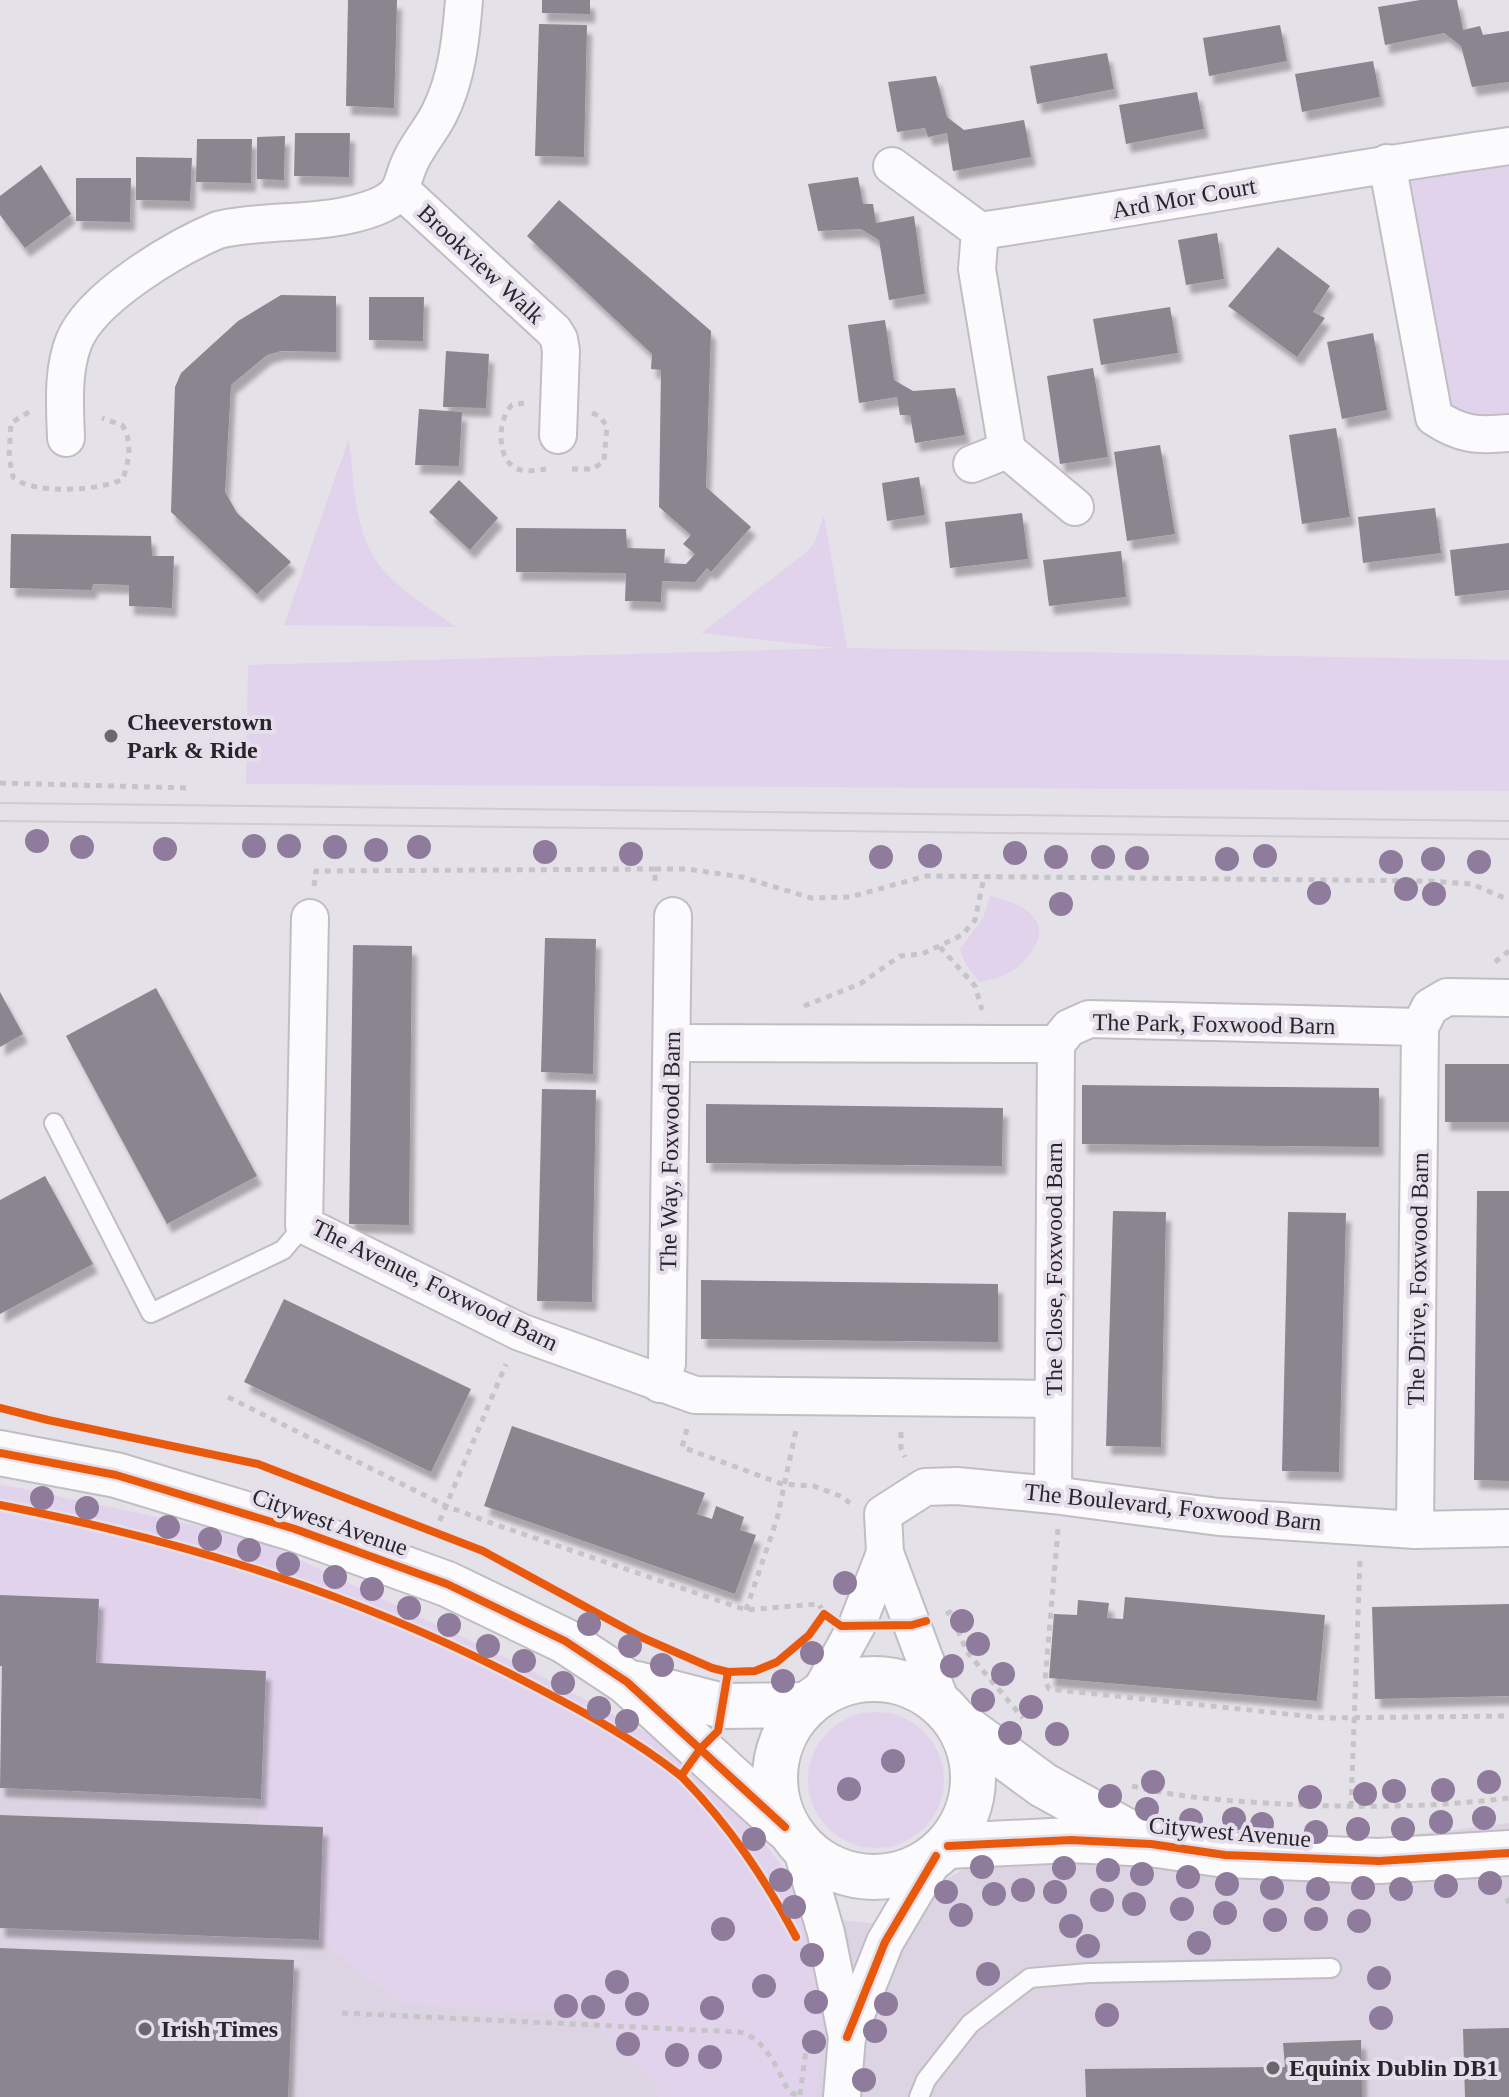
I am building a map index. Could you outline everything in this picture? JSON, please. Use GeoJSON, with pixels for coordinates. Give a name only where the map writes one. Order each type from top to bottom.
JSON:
{"type":"FeatureCollection","features":[{"type":"Feature","properties":{"kind":"main road","name":"Citywest Avenue"},"geometry":{"type":"LineString","coordinates":[[0,1453],[116,1475],[323,1539],[447,1584],[565,1641],[627,1682],[793,1837]]}},
{"type":"Feature","properties":{"kind":"main road"},"geometry":{"type":"LineString","coordinates":[[886,1679],[916,1687],[948,1712],[973,1759],[974,1790],[965,1821],[942,1851],[923,1866],[894,1877],[862,1878],[829,1868],[793,1837],[775,1786],[778,1749],[793,1719],[813,1700],[853,1681],[886,1679]]}},
{"type":"Feature","properties":{"kind":"main road","name":"Citywest Avenue"},"geometry":{"type":"LineString","coordinates":[[627,1682],[723,1706],[813,1700]]}},
{"type":"Feature","properties":{"kind":"main road","name":"Citywest Avenue"},"geometry":{"type":"LineString","coordinates":[[948,1712],[1043,1785],[1151,1844]]}},
{"type":"Feature","properties":{"kind":"main road","name":"Citywest Avenue"},"geometry":{"type":"LineString","coordinates":[[942,1851],[1071,1840],[1151,1844],[1225,1855],[1300,1860],[1379,1861],[1509,1853]]}},
{"type":"Feature","properties":{"kind":"street"},"geometry":{"type":"LineString","coordinates":[[66,438],[65,390],[73,342],[81,326],[100,304],[122,286],[218,230],[354,214],[389,201],[401,190],[405,171],[439,114],[448,92],[455,70],[464,0]]}},
{"type":"Feature","properties":{"kind":"street","name":"Ard Mor Court"},"geometry":{"type":"LineString","coordinates":[[980,231],[1387,163],[1509,146]]}},
{"type":"Feature","properties":{"kind":"street"},"geometry":{"type":"LineString","coordinates":[[1387,163],[1434,417],[1454,430],[1482,436],[1509,433]]}},
{"type":"Feature","properties":{"kind":"street"},"geometry":{"type":"LineString","coordinates":[[892,166],[980,231],[977,269],[1007,450],[1075,507]]}},
{"type":"Feature","properties":{"kind":"street","name":"Brookview Walk"},"geometry":{"type":"LineString","coordinates":[[401,190],[512,290],[559,339],[559,458]]}},
{"type":"Feature","properties":{"kind":"street"},"geometry":{"type":"LineString","coordinates":[[972,464],[1007,450]]}},
{"type":"Feature","properties":{"kind":"street","name":"The Way, Foxwood Barn"},"geometry":{"type":"LineString","coordinates":[[660,1384],[667,1364],[673,916]]}},
{"type":"Feature","properties":{"kind":"street","name":"The Avenue, Foxwood Barn"},"geometry":{"type":"LineString","coordinates":[[310,918],[304,1225],[520,1332],[695,1395],[1053,1399]]}},
{"type":"Feature","properties":{"kind":"street"},"geometry":{"type":"LineString","coordinates":[[1420,1027],[1430,1007],[1447,997],[1509,998]]}},
{"type":"Feature","properties":{"kind":"street","name":"The Park, Foxwood Barn"},"geometry":{"type":"LineString","coordinates":[[1056,1044],[1069,1028],[1089,1019],[1420,1027]]}},
{"type":"Feature","properties":{"kind":"street","name":"The Drive, Foxwood Barn"},"geometry":{"type":"LineString","coordinates":[[1415,1530],[1420,1027]]}},
{"type":"Feature","properties":{"kind":"street"},"geometry":{"type":"LineString","coordinates":[[672,1043],[1056,1044]]}},
{"type":"Feature","properties":{"kind":"street","name":"The Close, Foxwood Barn"},"geometry":{"type":"LineString","coordinates":[[1056,1044],[1053,1399],[1057,1495]]}},
{"type":"Feature","properties":{"kind":"street","name":"The Boulevard, Foxwood Barn"},"geometry":{"type":"LineString","coordinates":[[883,1514],[925,1487],[957,1486],[1057,1495],[1219,1517],[1415,1530],[1509,1528]]}},
{"type":"Feature","properties":{"kind":"street"},"geometry":{"type":"LineString","coordinates":[[883,1514],[885,1553],[948,1712]]}},
{"type":"Feature","properties":{"kind":"street"},"geometry":{"type":"LineString","coordinates":[[813,1700],[857,1625],[885,1553]]}},
{"type":"Feature","properties":{"kind":"street"},"geometry":{"type":"LineString","coordinates":[[793,1837],[826,1933],[847,2037],[842,2097]]}},
{"type":"Feature","properties":{"kind":"street"},"geometry":{"type":"LineString","coordinates":[[847,2037],[885,1942],[942,1851]]}},
{"type":"Feature","properties":{"kind":"lane"},"geometry":{"type":"LineString","coordinates":[[54,1123],[151,1313],[283,1250],[304,1225]]}},
{"type":"Feature","properties":{"kind":"lane"},"geometry":{"type":"LineString","coordinates":[[919,2097],[926,2080],[970,2024],[1030,1978],[1089,1973],[1331,1968]]}},
{"type":"Feature","properties":{"kind":"path"},"geometry":{"type":"LineString","coordinates":[[532,403],[509,407],[502,426],[502,450],[513,466],[520,470],[559,458],[593,469],[599,467],[606,456],[607,426],[599,416],[582,408]]}},
{"type":"Feature","properties":{"kind":"path"},"geometry":{"type":"LineString","coordinates":[[35,407],[14,420],[9,438],[13,477],[31,488],[110,486],[123,479],[129,460],[125,428],[118,422],[94,416]]}},
{"type":"Feature","properties":{"kind":"path"},"geometry":{"type":"LineString","coordinates":[[0,783],[189,788]]}},
{"type":"Feature","properties":{"kind":"path"},"geometry":{"type":"LineString","coordinates":[[655,869],[655,917],[673,916]]}},
{"type":"Feature","properties":{"kind":"path"},"geometry":{"type":"LineString","coordinates":[[310,918],[316,871],[687,869],[742,877],[811,898],[850,897],[926,876],[1428,881],[1472,884],[1509,900]]}},
{"type":"Feature","properties":{"kind":"path"},"geometry":{"type":"LineString","coordinates":[[777,1043],[780,1024],[804,1006],[860,984],[900,956],[922,954],[962,935],[975,920],[984,877]]}},
{"type":"Feature","properties":{"kind":"path"},"geometry":{"type":"LineString","coordinates":[[940,947],[975,986],[982,1011],[982,1043]]}},
{"type":"Feature","properties":{"kind":"path"},"geometry":{"type":"LineString","coordinates":[[435,1532],[520,1332]]}},
{"type":"Feature","properties":{"kind":"path"},"geometry":{"type":"LineString","coordinates":[[695,1395],[682,1447],[782,1484],[814,1486],[840,1496],[868,1515],[883,1514]]}},
{"type":"Feature","properties":{"kind":"path"},"geometry":{"type":"LineString","coordinates":[[746,1610],[777,1519],[782,1484],[797,1429],[798,1396]]}},
{"type":"Feature","properties":{"kind":"path"},"geometry":{"type":"LineString","coordinates":[[228,1397],[446,1506],[746,1610],[819,1604],[824,1614],[833,1620]]}},
{"type":"Feature","properties":{"kind":"path"},"geometry":{"type":"LineString","coordinates":[[902,1397],[901,1448],[920,1491]]}},
{"type":"Feature","properties":{"kind":"path"},"geometry":{"type":"LineString","coordinates":[[1057,1495],[1045,1681],[1049,1689],[1325,1718],[1509,1716]]}},
{"type":"Feature","properties":{"kind":"path"},"geometry":{"type":"LineString","coordinates":[[420,1527],[447,1537]]}},
{"type":"Feature","properties":{"kind":"path"},"geometry":{"type":"LineString","coordinates":[[1351,1807],[1361,1527]]}},
{"type":"Feature","properties":{"kind":"path"},"geometry":{"type":"LineString","coordinates":[[938,1617],[950,1612],[967,1652],[1029,1725]]}},
{"type":"Feature","properties":{"kind":"path"},"geometry":{"type":"LineString","coordinates":[[817,1625],[824,1614]]}},
{"type":"Feature","properties":{"kind":"path"},"geometry":{"type":"LineString","coordinates":[[1127,1785],[1187,1797],[1351,1807],[1509,1798]]}},
{"type":"Feature","properties":{"kind":"path"},"geometry":{"type":"LineString","coordinates":[[342,2013],[739,2032],[761,2043],[787,2088],[793,2094],[800,2094]]}},
{"type":"Feature","properties":{"kind":"shaded area"},"geometry":{"type":"Polygon","coordinates":[[[1509,159],[1509,420],[1477,424],[1437,399],[1408,174],[1509,159]]]}},
{"type":"Feature","properties":{"kind":"shaded area"},"geometry":{"type":"Polygon","coordinates":[[[349,438],[358,516],[375,559],[402,588],[456,627],[284,625],[349,438]]]}},
{"type":"Feature","properties":{"kind":"shaded area"},"geometry":{"type":"Polygon","coordinates":[[[824,515],[847,648],[1509,660],[1509,791],[246,784],[248,665],[838,648],[701,633],[807,552],[815,542],[824,515]]]}},
{"type":"Feature","properties":{"kind":"shaded area"},"geometry":{"type":"Polygon","coordinates":[[[990,896],[1026,910],[1039,926],[1039,933],[1033,949],[1016,968],[980,982],[966,965],[960,949],[984,916],[990,896]]]}},
{"type":"Feature","properties":{"kind":"shaded area"},"geometry":{"type":"Polygon","coordinates":[[[0,1484],[252,1537],[519,1664],[688,1755],[740,1811],[787,1873],[798,1898],[822,1980],[822,2038],[816,2097],[658,2097],[656,2085],[586,2014],[401,2004],[319,1940],[323,1827],[258,1825],[266,1671],[96,1663],[99,1599],[0,1595],[0,1484]]]}},
{"type":"Feature","properties":{"kind":"shaded area"},"geometry":{"type":"Polygon","coordinates":[[[0,1504],[768,1912],[913,1928],[938,1884],[1010,1843],[1377,1839],[1509,1823],[1509,2097],[0,2097],[0,1504]]]}},
{"type":"Feature","properties":{"kind":"shaded area"},"geometry":{"type":"Polygon","coordinates":[[[876,1712],[902,1718],[924,1732],[938,1754],[944,1780],[938,1806],[924,1828],[902,1842],[876,1848],[850,1842],[828,1828],[814,1806],[808,1780],[814,1754],[828,1732],[850,1718],[876,1712]]]}},
{"type":"Feature","properties":{"kind":"building"},"geometry":{"type":"Polygon","coordinates":[[[348,0],[397,0],[394,108],[346,106],[348,0]]]}},
{"type":"Feature","properties":{"kind":"building"},"geometry":{"type":"Polygon","coordinates":[[[542,0],[590,0],[590,14],[542,13],[542,0]]]}},
{"type":"Feature","properties":{"kind":"building"},"geometry":{"type":"Polygon","coordinates":[[[1420,0],[1457,0],[1463,30],[1480,26],[1483,35],[1509,31],[1509,82],[1472,87],[1461,46],[1444,33],[1385,45],[1378,7],[1420,0]]]}},
{"type":"Feature","properties":{"kind":"building"},"geometry":{"type":"Polygon","coordinates":[[[539,24],[587,25],[584,157],[535,156],[539,24]]]}},
{"type":"Feature","properties":{"kind":"building"},"geometry":{"type":"Polygon","coordinates":[[[1280,25],[1287,61],[1209,76],[1203,38],[1280,25]]]}},
{"type":"Feature","properties":{"kind":"building"},"geometry":{"type":"Polygon","coordinates":[[[1107,53],[1114,89],[1037,104],[1030,66],[1107,53]]]}},
{"type":"Feature","properties":{"kind":"building"},"geometry":{"type":"Polygon","coordinates":[[[1373,61],[1380,97],[1302,112],[1295,74],[1373,61]]]}},
{"type":"Feature","properties":{"kind":"building"},"geometry":{"type":"Polygon","coordinates":[[[936,76],[947,117],[964,130],[1024,120],[1031,157],[953,171],[947,133],[928,137],[925,128],[897,132],[888,82],[936,76]]]}},
{"type":"Feature","properties":{"kind":"building"},"geometry":{"type":"Polygon","coordinates":[[[1197,92],[1204,129],[1126,144],[1119,105],[1197,92]]]}},
{"type":"Feature","properties":{"kind":"building"},"geometry":{"type":"Polygon","coordinates":[[[295,133],[350,133],[349,177],[294,176],[295,133]]]}},
{"type":"Feature","properties":{"kind":"building"},"geometry":{"type":"Polygon","coordinates":[[[285,136],[284,180],[257,179],[257,137],[285,136]]]}},
{"type":"Feature","properties":{"kind":"building"},"geometry":{"type":"Polygon","coordinates":[[[197,139],[252,139],[251,183],[196,182],[197,139]]]}},
{"type":"Feature","properties":{"kind":"building"},"geometry":{"type":"Polygon","coordinates":[[[136,157],[192,158],[190,201],[136,200],[136,157]]]}},
{"type":"Feature","properties":{"kind":"building"},"geometry":{"type":"Polygon","coordinates":[[[41,165],[71,214],[25,248],[0,215],[0,196],[41,165]]]}},
{"type":"Feature","properties":{"kind":"building"},"geometry":{"type":"Polygon","coordinates":[[[858,177],[863,204],[873,204],[876,223],[914,216],[925,294],[889,300],[879,240],[861,229],[818,231],[808,184],[858,177]]]}},
{"type":"Feature","properties":{"kind":"building"},"geometry":{"type":"Polygon","coordinates":[[[76,178],[131,178],[130,222],[76,221],[76,178]]]}},
{"type":"Feature","properties":{"kind":"building"},"geometry":{"type":"Polygon","coordinates":[[[559,200],[711,331],[706,487],[751,527],[711,572],[707,568],[695,582],[662,581],[661,602],[625,601],[626,573],[516,572],[516,528],[626,529],[627,548],[665,549],[664,563],[686,564],[695,554],[683,544],[691,535],[659,507],[661,370],[651,369],[652,354],[527,236],[559,200]]]}},
{"type":"Feature","properties":{"kind":"building"},"geometry":{"type":"Polygon","coordinates":[[[1217,233],[1224,279],[1186,285],[1178,240],[1217,233]]]}},
{"type":"Feature","properties":{"kind":"building"},"geometry":{"type":"Polygon","coordinates":[[[1278,247],[1330,286],[1313,312],[1325,318],[1297,357],[1228,306],[1278,247]]]}},
{"type":"Feature","properties":{"kind":"building"},"geometry":{"type":"Polygon","coordinates":[[[281,295],[336,296],[336,352],[281,351],[267,355],[231,385],[225,492],[237,513],[291,562],[257,594],[171,512],[175,387],[181,373],[238,321],[281,295]]]}},
{"type":"Feature","properties":{"kind":"building"},"geometry":{"type":"Polygon","coordinates":[[[369,297],[424,297],[423,341],[369,340],[369,297]]]}},
{"type":"Feature","properties":{"kind":"building"},"geometry":{"type":"Polygon","coordinates":[[[1170,307],[1178,353],[1101,365],[1093,319],[1170,307]]]}},
{"type":"Feature","properties":{"kind":"building"},"geometry":{"type":"Polygon","coordinates":[[[885,320],[894,380],[913,391],[955,388],[965,435],[915,443],[910,415],[900,415],[897,397],[859,403],[848,325],[885,320]]]}},
{"type":"Feature","properties":{"kind":"building"},"geometry":{"type":"Polygon","coordinates":[[[1373,333],[1387,410],[1342,419],[1327,342],[1373,333]]]}},
{"type":"Feature","properties":{"kind":"building"},"geometry":{"type":"Polygon","coordinates":[[[446,351],[489,354],[486,408],[443,407],[446,351]]]}},
{"type":"Feature","properties":{"kind":"building"},"geometry":{"type":"Polygon","coordinates":[[[1093,368],[1108,457],[1060,464],[1047,376],[1093,368]]]}},
{"type":"Feature","properties":{"kind":"building"},"geometry":{"type":"Polygon","coordinates":[[[419,409],[462,412],[459,466],[415,465],[419,409]]]}},
{"type":"Feature","properties":{"kind":"building"},"geometry":{"type":"Polygon","coordinates":[[[1336,428],[1350,517],[1302,524],[1289,435],[1336,428]]]}},
{"type":"Feature","properties":{"kind":"building"},"geometry":{"type":"Polygon","coordinates":[[[1160,445],[1175,534],[1127,541],[1114,452],[1160,445]]]}},
{"type":"Feature","properties":{"kind":"building"},"geometry":{"type":"Polygon","coordinates":[[[919,477],[925,515],[887,521],[882,483],[919,477]]]}},
{"type":"Feature","properties":{"kind":"building"},"geometry":{"type":"Polygon","coordinates":[[[459,480],[498,518],[470,550],[429,512],[459,480]]]}},
{"type":"Feature","properties":{"kind":"building"},"geometry":{"type":"Polygon","coordinates":[[[1435,508],[1441,553],[1363,563],[1358,517],[1435,508]]]}},
{"type":"Feature","properties":{"kind":"building"},"geometry":{"type":"Polygon","coordinates":[[[1022,513],[1028,559],[950,568],[945,522],[1022,513]]]}},
{"type":"Feature","properties":{"kind":"building"},"geometry":{"type":"Polygon","coordinates":[[[11,534],[151,536],[152,556],[174,556],[172,608],[129,606],[129,585],[93,584],[92,590],[10,588],[11,534]]]}},
{"type":"Feature","properties":{"kind":"building"},"geometry":{"type":"Polygon","coordinates":[[[1509,543],[1509,590],[1455,596],[1450,550],[1509,543]]]}},
{"type":"Feature","properties":{"kind":"building"},"geometry":{"type":"Polygon","coordinates":[[[1121,551],[1126,597],[1049,606],[1043,560],[1121,551]]]}},
{"type":"Feature","properties":{"kind":"building"},"geometry":{"type":"Polygon","coordinates":[[[545,938],[596,939],[593,1074],[541,1072],[545,938]]]}},
{"type":"Feature","properties":{"kind":"building"},"geometry":{"type":"Polygon","coordinates":[[[353,945],[412,946],[409,1225],[349,1224],[353,945]]]}},
{"type":"Feature","properties":{"kind":"building"},"geometry":{"type":"Polygon","coordinates":[[[156,988],[257,1176],[167,1224],[66,1036],[156,988]]]}},
{"type":"Feature","properties":{"kind":"building"},"geometry":{"type":"Polygon","coordinates":[[[0,992],[23,1034],[0,1047],[0,992]]]}},
{"type":"Feature","properties":{"kind":"building"},"geometry":{"type":"Polygon","coordinates":[[[1445,1064],[1509,1064],[1509,1122],[1445,1122],[1445,1064]]]}},
{"type":"Feature","properties":{"kind":"building"},"geometry":{"type":"Polygon","coordinates":[[[1082,1085],[1379,1088],[1379,1147],[1082,1144],[1082,1085]]]}},
{"type":"Feature","properties":{"kind":"building"},"geometry":{"type":"Polygon","coordinates":[[[542,1089],[596,1090],[592,1302],[537,1301],[542,1089]]]}},
{"type":"Feature","properties":{"kind":"building"},"geometry":{"type":"Polygon","coordinates":[[[706,1104],[1003,1108],[1002,1166],[706,1163],[706,1104]]]}},
{"type":"Feature","properties":{"kind":"building"},"geometry":{"type":"Polygon","coordinates":[[[45,1176],[93,1264],[0,1314],[0,1200],[45,1176]]]}},
{"type":"Feature","properties":{"kind":"building"},"geometry":{"type":"Polygon","coordinates":[[[1477,1191],[1509,1191],[1509,1481],[1474,1480],[1477,1191]]]}},
{"type":"Feature","properties":{"kind":"building"},"geometry":{"type":"Polygon","coordinates":[[[1113,1211],[1166,1212],[1161,1447],[1106,1446],[1113,1211]]]}},
{"type":"Feature","properties":{"kind":"building"},"geometry":{"type":"Polygon","coordinates":[[[1288,1212],[1346,1213],[1339,1472],[1282,1471],[1288,1212]]]}},
{"type":"Feature","properties":{"kind":"building"},"geometry":{"type":"Polygon","coordinates":[[[701,1280],[998,1284],[998,1342],[701,1339],[701,1280]]]}},
{"type":"Feature","properties":{"kind":"building"},"geometry":{"type":"Polygon","coordinates":[[[284,1299],[471,1389],[431,1472],[244,1382],[284,1299]]]}},
{"type":"Feature","properties":{"kind":"building"},"geometry":{"type":"Polygon","coordinates":[[[512,1426],[705,1493],[697,1514],[712,1519],[716,1506],[744,1517],[740,1530],[756,1535],[735,1594],[484,1506],[512,1426]]]}},
{"type":"Feature","properties":{"kind":"building"},"geometry":{"type":"Polygon","coordinates":[[[0,1595],[99,1599],[96,1663],[266,1671],[261,1799],[0,1788],[0,1595]]]}},
{"type":"Feature","properties":{"kind":"building"},"geometry":{"type":"Polygon","coordinates":[[[1125,1597],[1325,1615],[1317,1701],[1049,1678],[1054,1614],[1077,1615],[1078,1600],[1109,1603],[1107,1618],[1123,1619],[1125,1597]]]}},
{"type":"Feature","properties":{"kind":"building"},"geometry":{"type":"Polygon","coordinates":[[[1509,1604],[1509,1696],[1375,1699],[1372,1607],[1509,1604]]]}},
{"type":"Feature","properties":{"kind":"building"},"geometry":{"type":"Polygon","coordinates":[[[0,1815],[323,1827],[319,1940],[0,1928],[0,1815]]]}},
{"type":"Feature","properties":{"kind":"building","name":"Irish Times"},"geometry":{"type":"Polygon","coordinates":[[[0,1948],[294,1960],[288,2097],[0,2097],[0,1948]]]}},
{"type":"Feature","properties":{"kind":"building"},"geometry":{"type":"Polygon","coordinates":[[[1509,2028],[1509,2097],[1465,2097],[1463,2029],[1509,2028]]]}},
{"type":"Feature","properties":{"kind":"building","name":"Equinix Dublin DB1"},"geometry":{"type":"Polygon","coordinates":[[[1361,2040],[1362,2097],[1086,2097],[1085,2069],[1285,2067],[1283,2043],[1361,2040]]]}},
{"type":"Feature","properties":{"kind":"tram line"},"geometry":{"type":"LineString","coordinates":[[0,803],[1509,821]]}},
{"type":"Feature","properties":{"kind":"tram line"},"geometry":{"type":"LineString","coordinates":[[0,821],[1509,839]]}},
{"type":"Feature","properties":{"kind":"cycle path"},"geometry":{"type":"LineString","coordinates":[[0,1408],[258,1464],[483,1551],[641,1637],[728,1672],[755,1671],[777,1662],[809,1635],[824,1614],[841,1626],[912,1625],[926,1621]]}},
{"type":"Feature","properties":{"kind":"cycle path"},"geometry":{"type":"LineString","coordinates":[[0,1453],[116,1475],[295,1529],[447,1584],[565,1641],[627,1682],[785,1827]]}},
{"type":"Feature","properties":{"kind":"cycle path"},"geometry":{"type":"LineString","coordinates":[[0,1505],[204,1554],[269,1574],[398,1622],[462,1650],[566,1703],[625,1737],[681,1776]]}},
{"type":"Feature","properties":{"kind":"cycle path"},"geometry":{"type":"LineString","coordinates":[[728,1672],[718,1731],[681,1776],[715,1813],[744,1852],[796,1937]]}},
{"type":"Feature","properties":{"kind":"cycle path"},"geometry":{"type":"LineString","coordinates":[[948,1846],[1071,1840],[1151,1844],[1225,1855],[1379,1861],[1509,1853]]}},
{"type":"Feature","properties":{"kind":"cycle path"},"geometry":{"type":"LineString","coordinates":[[847,2037],[885,1942],[936,1856]]}},
{"type":"Feature","properties":{"kind":"place","name":"Cheeverstown Park & Ride"},"geometry":{"type":"Point","coordinates":[111,736]}},
{"type":"Feature","properties":{"kind":"place","name":"Irish Times"},"geometry":{"type":"Point","coordinates":[145,2029]}},
{"type":"Feature","properties":{"kind":"place","name":"Equinix Dublin DB1"},"geometry":{"type":"Point","coordinates":[1273,2068]}}]}
